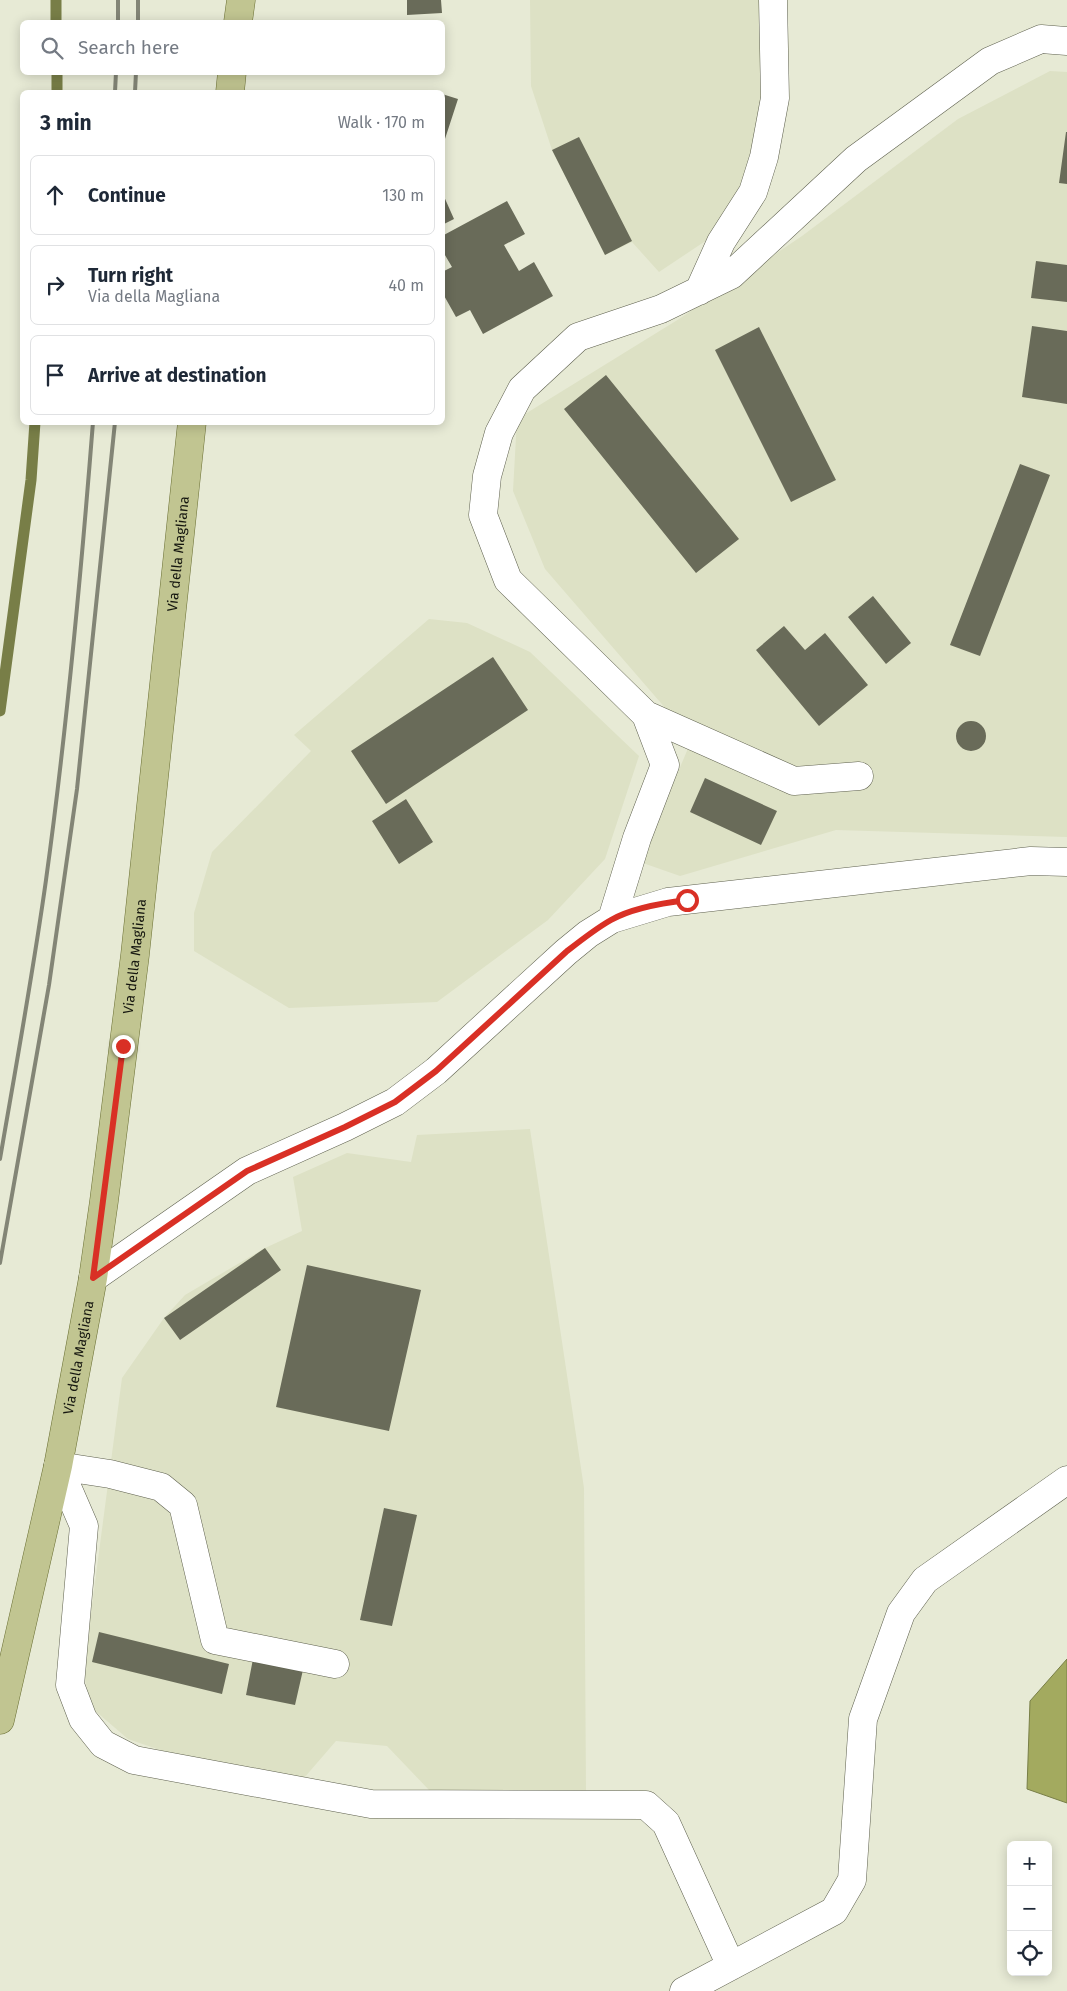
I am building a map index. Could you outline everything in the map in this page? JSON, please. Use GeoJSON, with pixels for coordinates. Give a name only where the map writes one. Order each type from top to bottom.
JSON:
{"type":"FeatureCollection","features":[{"type":"Feature","properties":{"kind":"main road"},"geometry":{"type":"LineString","coordinates":[[238,20],[241,0]]}},
{"type":"Feature","properties":{"kind":"main road"},"geometry":{"type":"LineString","coordinates":[[230,90],[232,75]]}},
{"type":"Feature","properties":{"kind":"main road","name":"Via della Magliana"},"geometry":{"type":"LineString","coordinates":[[0,1720],[58,1466],[93,1278],[135,955],[192,425]]}},
{"type":"Feature","properties":{"kind":"lane"},"geometry":{"type":"LineString","coordinates":[[699,291],[721,242],[753,192],[764,157],[775,98],[773,0]]}},
{"type":"Feature","properties":{"kind":"lane"},"geometry":{"type":"LineString","coordinates":[[859,776],[794,781],[646,715],[508,580],[483,515],[487,476],[498,432],[522,389],[578,337],[661,308],[732,275],[856,159],[990,61],[1041,39],[1067,41]]}},
{"type":"Feature","properties":{"kind":"lane"},"geometry":{"type":"LineString","coordinates":[[612,919],[638,838],[665,765],[646,715]]}},
{"type":"Feature","properties":{"kind":"lane"},"geometry":{"type":"LineString","coordinates":[[93,1278],[247,1171],[345,1127],[395,1102],[436,1071],[566,952],[588,934],[612,919],[668,902],[1031,861],[1067,862]]}},
{"type":"Feature","properties":{"kind":"lane"},"geometry":{"type":"LineString","coordinates":[[58,1466],[110,1474],[161,1488],[183,1505],[215,1640],[335,1664]]}},
{"type":"Feature","properties":{"kind":"lane"},"geometry":{"type":"LineString","coordinates":[[58,1466],[84,1526],[70,1686],[84,1719],[103,1744],[134,1760],[371,1804],[646,1805],[666,1823],[731,1966]]}},
{"type":"Feature","properties":{"kind":"lane"},"geometry":{"type":"LineString","coordinates":[[684,1991],[834,1911],[852,1880],[863,1719],[901,1613],[925,1580],[1067,1480]]}},
{"type":"Feature","properties":{"kind":"shaded area"},"geometry":{"type":"Polygon","coordinates":[[[530,0],[760,0],[765,36],[761,103],[745,178],[713,236],[659,272],[632,242],[605,255],[552,150],[531,86],[530,0]]]}},
{"type":"Feature","properties":{"kind":"shaded area"},"geometry":{"type":"Polygon","coordinates":[[[1050,71],[1067,72],[1067,837],[836,830],[680,876],[640,862],[692,739],[545,569],[513,491],[517,419],[679,319],[802,236],[958,119],[1050,71]]]}},
{"type":"Feature","properties":{"kind":"shaded area"},"geometry":{"type":"Polygon","coordinates":[[[429,619],[467,623],[530,652],[639,756],[605,859],[548,920],[437,1002],[289,1008],[194,951],[194,913],[212,852],[311,751],[294,735],[429,619]]]}},
{"type":"Feature","properties":{"kind":"shaded area"},"geometry":{"type":"Polygon","coordinates":[[[530,1129],[584,1488],[586,1791],[429,1790],[387,1746],[336,1741],[304,1778],[195,1762],[128,1739],[93,1709],[83,1673],[122,1378],[164,1318],[185,1295],[265,1248],[302,1231],[293,1177],[347,1153],[411,1162],[417,1135],[530,1129]]]}},
{"type":"Feature","properties":{"kind":"shaded area"},"geometry":{"type":"Polygon","coordinates":[[[1067,1659],[1067,1803],[1027,1789],[1030,1701],[1067,1659]]]}},
{"type":"Feature","properties":{"kind":"building"},"geometry":{"type":"Polygon","coordinates":[[[407,0],[441,0],[442,13],[407,15],[407,0]]]}},
{"type":"Feature","properties":{"kind":"building"},"geometry":{"type":"Polygon","coordinates":[[[445,95],[458,99],[445,139],[445,95]]]}},
{"type":"Feature","properties":{"kind":"building"},"geometry":{"type":"Polygon","coordinates":[[[1067,132],[1067,184],[1059,183],[1067,132]]]}},
{"type":"Feature","properties":{"kind":"building"},"geometry":{"type":"Polygon","coordinates":[[[579,137],[632,241],[605,255],[552,150],[579,137]]]}},
{"type":"Feature","properties":{"kind":"building"},"geometry":{"type":"Polygon","coordinates":[[[445,199],[454,219],[445,224],[445,199]]]}},
{"type":"Feature","properties":{"kind":"building"},"geometry":{"type":"Polygon","coordinates":[[[507,201],[525,234],[504,245],[519,271],[534,262],[553,296],[483,334],[470,310],[456,317],[445,297],[445,270],[452,267],[445,255],[445,234],[507,201]]]}},
{"type":"Feature","properties":{"kind":"building"},"geometry":{"type":"Polygon","coordinates":[[[1036,261],[1067,265],[1067,302],[1031,298],[1036,261]]]}},
{"type":"Feature","properties":{"kind":"building"},"geometry":{"type":"Polygon","coordinates":[[[1032,326],[1067,331],[1067,404],[1022,397],[1032,326]]]}},
{"type":"Feature","properties":{"kind":"building"},"geometry":{"type":"Polygon","coordinates":[[[759,327],[836,480],[791,502],[715,350],[759,327]]]}},
{"type":"Feature","properties":{"kind":"building"},"geometry":{"type":"Polygon","coordinates":[[[606,375],[739,539],[696,573],[564,409],[606,375]]]}},
{"type":"Feature","properties":{"kind":"building"},"geometry":{"type":"Polygon","coordinates":[[[1020,464],[1050,475],[980,656],[950,645],[1020,464]]]}},
{"type":"Feature","properties":{"kind":"building"},"geometry":{"type":"Polygon","coordinates":[[[873,596],[911,643],[886,664],[848,617],[873,596]]]}},
{"type":"Feature","properties":{"kind":"building"},"geometry":{"type":"Polygon","coordinates":[[[784,626],[805,650],[825,633],[868,685],[819,726],[756,650],[784,626]]]}},
{"type":"Feature","properties":{"kind":"building"},"geometry":{"type":"Polygon","coordinates":[[[493,657],[528,710],[386,804],[351,751],[493,657]]]}},
{"type":"Feature","properties":{"kind":"building"},"geometry":{"type":"Polygon","coordinates":[[[971,721],[977,722],[985,730],[985,742],[977,750],[971,751],[965,750],[957,742],[956,736],[957,730],[965,722],[971,721]]]}},
{"type":"Feature","properties":{"kind":"building"},"geometry":{"type":"Polygon","coordinates":[[[705,778],[777,811],[761,845],[690,812],[705,778]]]}},
{"type":"Feature","properties":{"kind":"building"},"geometry":{"type":"Polygon","coordinates":[[[406,799],[433,842],[399,864],[372,821],[406,799]]]}},
{"type":"Feature","properties":{"kind":"building"},"geometry":{"type":"Polygon","coordinates":[[[265,1248],[281,1270],[180,1340],[164,1318],[265,1248]]]}},
{"type":"Feature","properties":{"kind":"building"},"geometry":{"type":"Polygon","coordinates":[[[307,1265],[421,1290],[389,1431],[276,1407],[307,1265]]]}},
{"type":"Feature","properties":{"kind":"building"},"geometry":{"type":"Polygon","coordinates":[[[384,1508],[417,1515],[392,1626],[360,1620],[384,1508]]]}},
{"type":"Feature","properties":{"kind":"building"},"geometry":{"type":"Polygon","coordinates":[[[99,1632],[229,1664],[222,1694],[92,1662],[99,1632]]]}},
{"type":"Feature","properties":{"kind":"building"},"geometry":{"type":"Polygon","coordinates":[[[253,1659],[305,1661],[295,1705],[246,1695],[253,1659]]]}},
{"type":"Feature","properties":{"kind":"waterway"},"geometry":{"type":"LineString","coordinates":[[56,0],[56,20]]}},
{"type":"Feature","properties":{"kind":"waterway"},"geometry":{"type":"LineString","coordinates":[[57,75],[57,90]]}},
{"type":"Feature","properties":{"kind":"waterway"},"geometry":{"type":"LineString","coordinates":[[0,711],[31,480],[35,425]]}},
{"type":"Feature","properties":{"kind":"railway"},"geometry":{"type":"LineString","coordinates":[[118,0],[118,20]]}},
{"type":"Feature","properties":{"kind":"railway"},"geometry":{"type":"LineString","coordinates":[[138,0],[138,20]]}},
{"type":"Feature","properties":{"kind":"railway"},"geometry":{"type":"LineString","coordinates":[[115,90],[116,75]]}},
{"type":"Feature","properties":{"kind":"railway"},"geometry":{"type":"LineString","coordinates":[[135,90],[136,75]]}},
{"type":"Feature","properties":{"kind":"railway"},"geometry":{"type":"LineString","coordinates":[[0,1159],[36,950],[54,823],[73,651],[93,425]]}},
{"type":"Feature","properties":{"kind":"railway"},"geometry":{"type":"LineString","coordinates":[[0,1263],[49,985],[77,789],[115,425]]}},
{"type":"Feature","properties":{"kind":"route"},"geometry":{"type":"LineString","coordinates":[[123,1046],[93,1278],[222,1186],[247,1171],[345,1127],[395,1102],[436,1071],[588,934],[612,919],[668,902],[687,900]]}}]}
